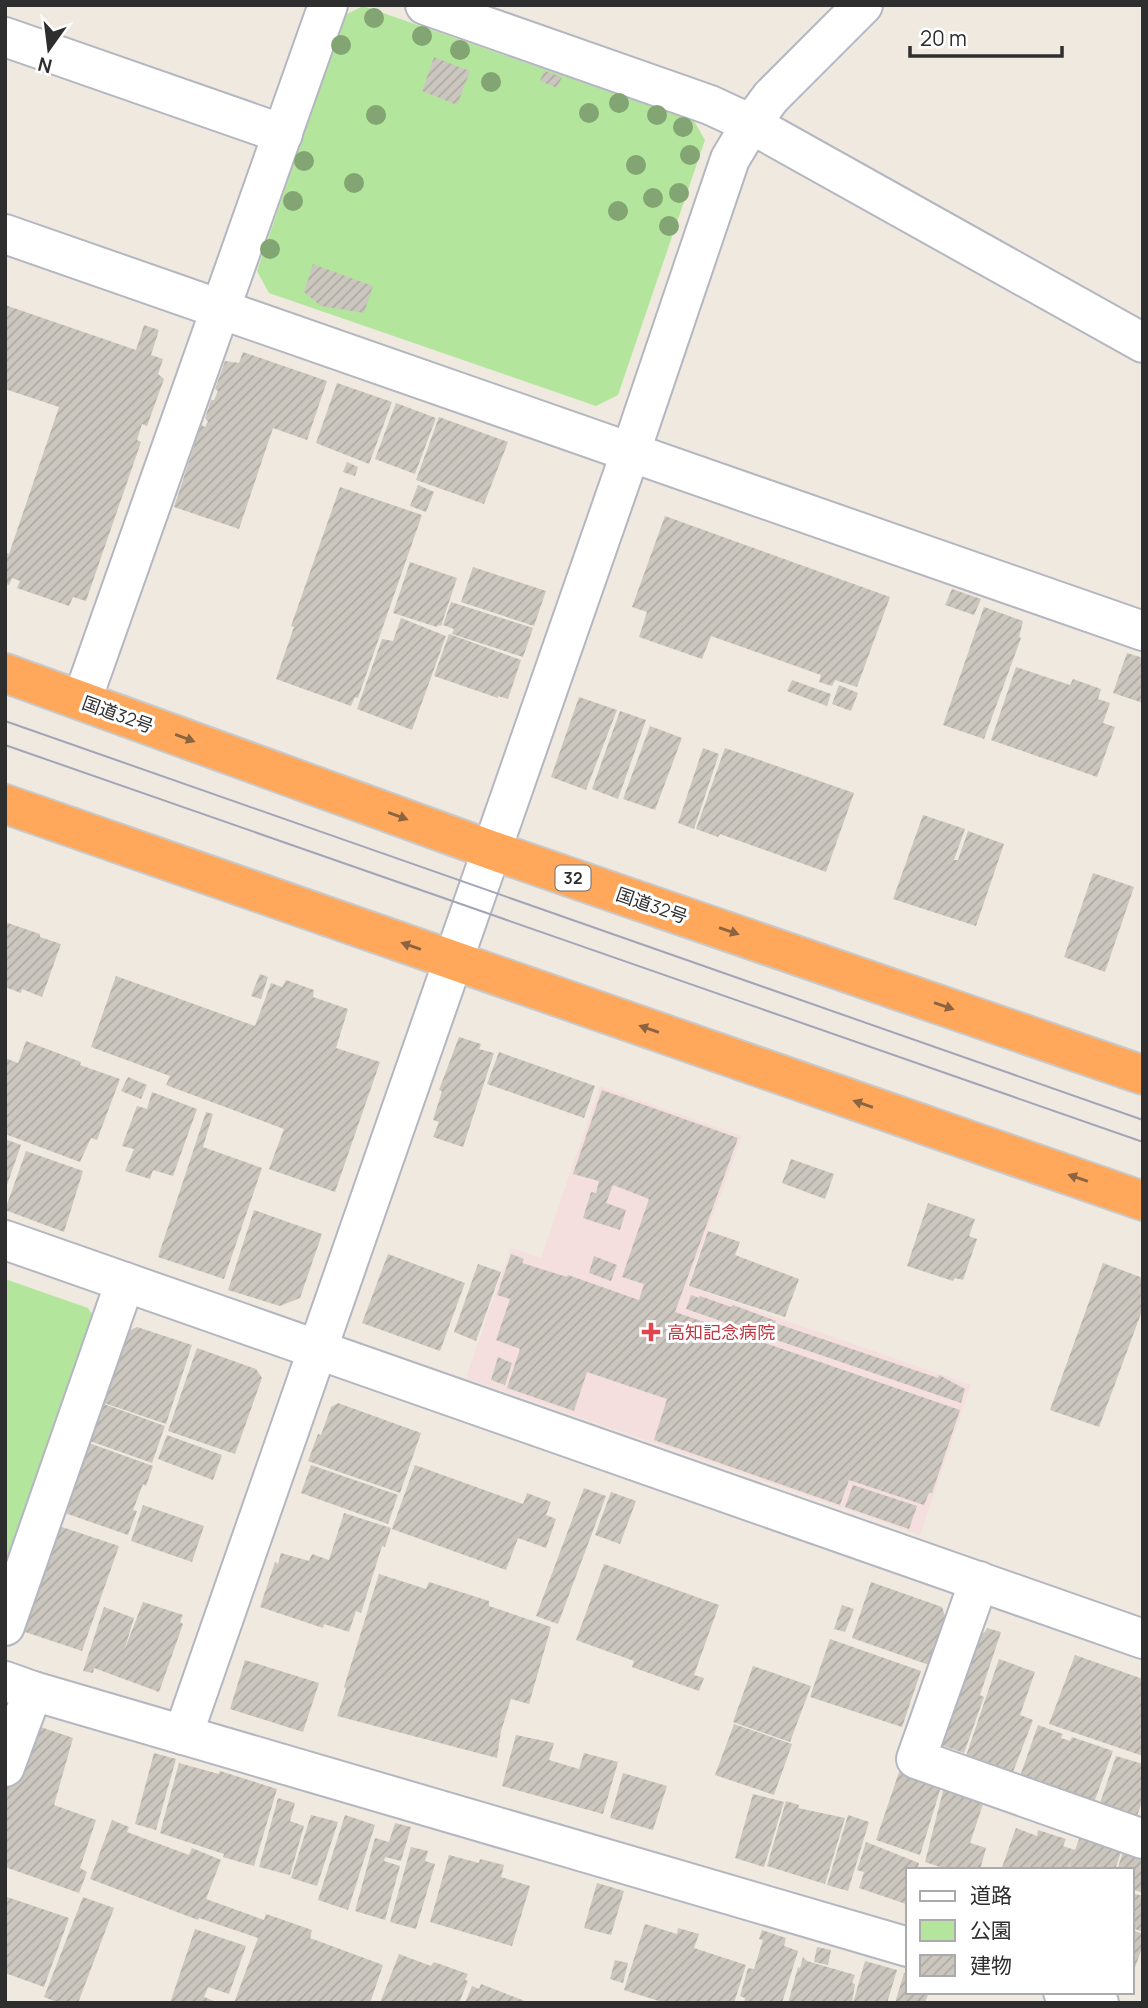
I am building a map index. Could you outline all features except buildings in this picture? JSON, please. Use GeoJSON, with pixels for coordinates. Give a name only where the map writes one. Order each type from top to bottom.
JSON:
{"type":"FeatureCollection","features":[{"type":"Feature","properties":{"kind":"highway","name":"国道32号"},"geometry":{"type":"LineString","coordinates":[[5,673],[491,850],[1143,1075]]}},
{"type":"Feature","properties":{"kind":"highway"},"geometry":{"type":"LineString","coordinates":[[5,804],[1143,1201]]}},
{"type":"Feature","properties":{"kind":"street"},"geometry":{"type":"LineString","coordinates":[[82,700],[328,5]]}},
{"type":"Feature","properties":{"kind":"street"},"geometry":{"type":"LineString","coordinates":[[425,5],[710,105],[751,124],[1143,343]]}},
{"type":"Feature","properties":{"kind":"street"},"geometry":{"type":"LineString","coordinates":[[183,1735],[631,452],[730,159],[771,97],[863,5]]}},
{"type":"Feature","properties":{"kind":"street"},"geometry":{"type":"LineString","coordinates":[[5,37],[283,134]]}},
{"type":"Feature","properties":{"kind":"street"},"geometry":{"type":"LineString","coordinates":[[5,234],[1143,631]]}},
{"type":"Feature","properties":{"kind":"street"},"geometry":{"type":"LineString","coordinates":[[5,1240],[1143,1639]]}},
{"type":"Feature","properties":{"kind":"street"},"geometry":{"type":"LineString","coordinates":[[5,1626],[125,1282]]}},
{"type":"Feature","properties":{"kind":"street"},"geometry":{"type":"LineString","coordinates":[[979,1581],[916,1759],[1143,1839]]}},
{"type":"Feature","properties":{"kind":"street"},"geometry":{"type":"LineString","coordinates":[[5,1767],[19,1686],[906,1946]]}},
{"type":"Feature","properties":{"kind":"street"},"geometry":{"type":"LineString","coordinates":[[1070,1994],[1099,2003]]}},
{"type":"Feature","properties":{"kind":"shaded area","name":"高知記念病院"},"geometry":{"type":"Polygon","coordinates":[[[600,1086],[742,1136],[687,1286],[971,1385],[920,1535],[466,1378],[511,1248],[541,1258],[600,1086]]]}},
{"type":"Feature","properties":{"kind":"green space"},"geometry":{"type":"Polygon","coordinates":[[[363,6],[694,121],[705,140],[618,395],[596,406],[269,293],[257,271],[345,15],[363,6]]]}},
{"type":"Feature","properties":{"kind":"green space"},"geometry":{"type":"Polygon","coordinates":[[[5,1279],[88,1308],[96,1320],[5,1577],[5,1279]]]}},
{"type":"Feature","properties":{"kind":"tram line"},"geometry":{"type":"LineString","coordinates":[[5,721],[1143,1120]]}},
{"type":"Feature","properties":{"kind":"tram line"},"geometry":{"type":"LineString","coordinates":[[5,745],[1143,1142]]}},
{"type":"Feature","properties":{"kind":"place","name":"高知記念病院"},"geometry":{"type":"Point","coordinates":[651,1332]}}]}
